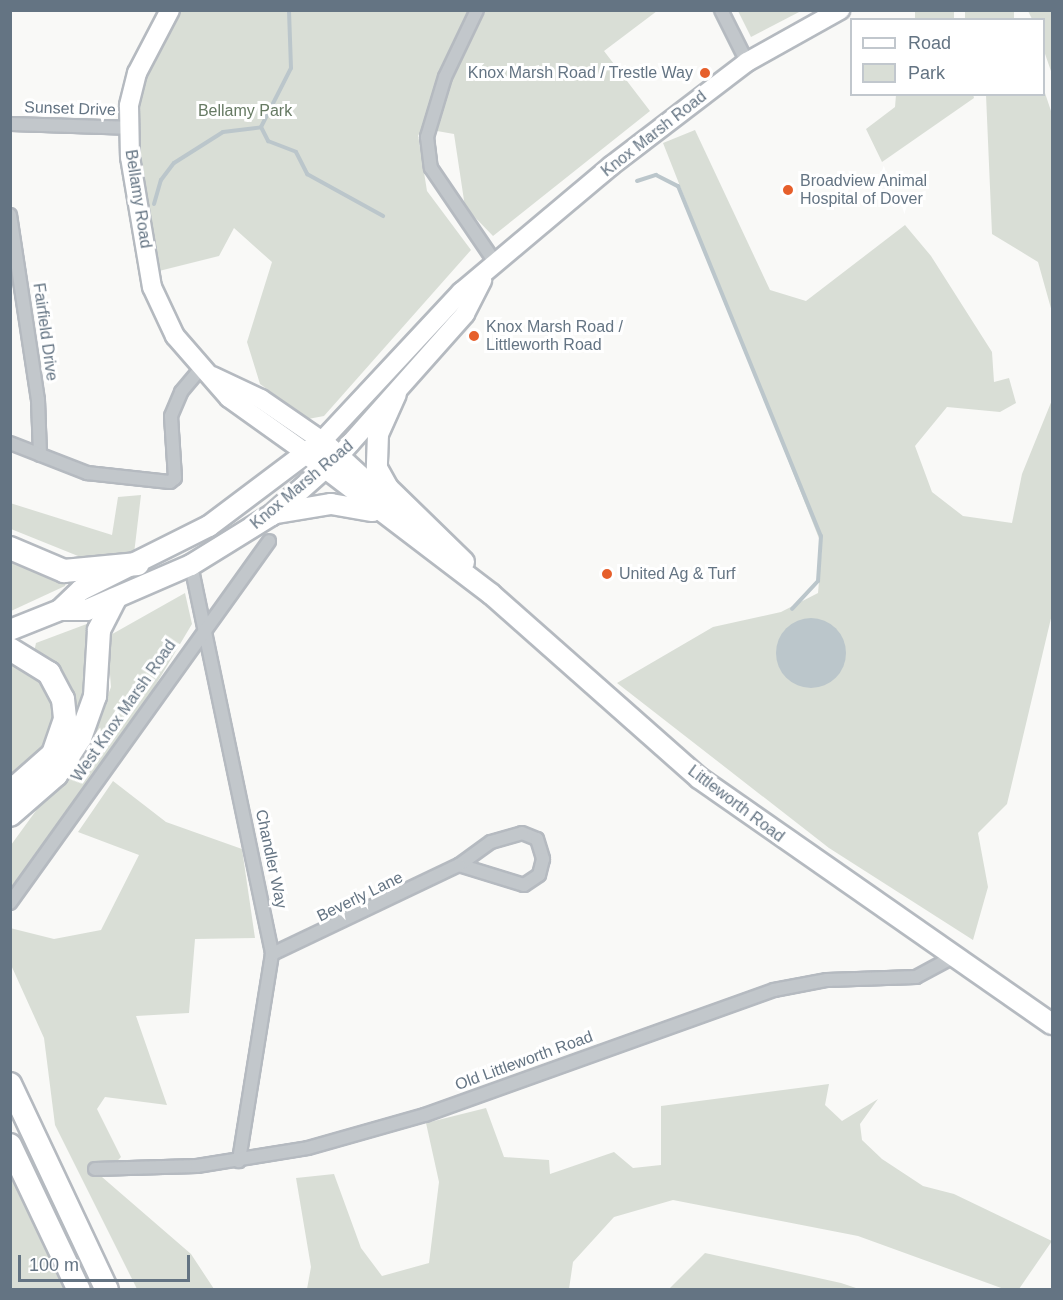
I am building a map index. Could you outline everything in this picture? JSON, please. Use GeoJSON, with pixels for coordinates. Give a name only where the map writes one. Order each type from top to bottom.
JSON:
{"type":"FeatureCollection","features":[{"type":"Feature","properties":{"kind":"highway"},"geometry":{"type":"LineString","coordinates":[[10,548],[64,571],[138,564]]}},
{"type":"Feature","properties":{"kind":"highway"},"geometry":{"type":"LineString","coordinates":[[10,815],[56,775],[80,738],[95,696],[99,630],[114,600]]}},
{"type":"Feature","properties":{"kind":"highway"},"geometry":{"type":"LineString","coordinates":[[10,649],[49,673],[63,699],[64,719],[53,754],[10,792]]}},
{"type":"Feature","properties":{"kind":"highway"},"geometry":{"type":"LineString","coordinates":[[10,1084],[107,1290]]}},
{"type":"Feature","properties":{"kind":"highway"},"geometry":{"type":"LineString","coordinates":[[10,1145],[79,1290]]}},
{"type":"Feature","properties":{"kind":"main road","name":"Bellamy Road"},"geometry":{"type":"LineString","coordinates":[[170,10],[137,73],[128,128],[152,287],[175,336],[229,398],[306,453]]}},
{"type":"Feature","properties":{"kind":"main road","name":"Knox Marsh Road"},"geometry":{"type":"LineString","coordinates":[[10,630],[60,610],[81,590],[138,564],[243,504],[322,441],[436,318],[611,166],[747,62],[840,10]]}},
{"type":"Feature","properties":{"kind":"main road","name":"Knox Marsh Road"},"geometry":{"type":"LineString","coordinates":[[60,610],[87,610],[114,600],[191,565],[272,514],[332,462],[396,394],[465,314],[483,278]]}},
{"type":"Feature","properties":{"kind":"main road","name":"Bellamy Road"},"geometry":{"type":"LineString","coordinates":[[207,372],[261,399],[322,441]]}},
{"type":"Feature","properties":{"kind":"main road"},"geometry":{"type":"LineString","coordinates":[[396,394],[375,445],[381,477],[491,594]]}},
{"type":"Feature","properties":{"kind":"main road","name":"Littleworth Road"},"geometry":{"type":"LineString","coordinates":[[322,441],[332,462],[382,514],[491,594],[699,778],[1053,1024]]}},
{"type":"Feature","properties":{"kind":"main road","name":"Littleworth Road"},"geometry":{"type":"LineString","coordinates":[[306,453],[332,462],[441,557]]}},
{"type":"Feature","properties":{"kind":"main road"},"geometry":{"type":"LineString","coordinates":[[272,514],[330,504],[382,514]]}},
{"type":"Feature","properties":{"kind":"street"},"geometry":{"type":"LineString","coordinates":[[477,10],[446,77],[427,137],[431,168],[497,265]]}},
{"type":"Feature","properties":{"kind":"street"},"geometry":{"type":"LineString","coordinates":[[720,10],[747,62]]}},
{"type":"Feature","properties":{"kind":"street","name":"Sunset Drive"},"geometry":{"type":"LineString","coordinates":[[10,124],[128,128]]}},
{"type":"Feature","properties":{"kind":"street","name":"Fairfield Drive"},"geometry":{"type":"LineString","coordinates":[[10,215],[38,400],[40,455]]}},
{"type":"Feature","properties":{"kind":"street"},"geometry":{"type":"LineString","coordinates":[[10,443],[104,477],[170,482],[175,478],[171,416],[181,392],[207,372]]}},
{"type":"Feature","properties":{"kind":"street","name":"West Knox Marsh Road"},"geometry":{"type":"LineString","coordinates":[[10,903],[206,622],[269,541]]}},
{"type":"Feature","properties":{"kind":"street","name":"Chandler Way"},"geometry":{"type":"LineString","coordinates":[[191,565],[206,622],[272,954],[239,1161]]}},
{"type":"Feature","properties":{"kind":"street","name":"Beverly Lane"},"geometry":{"type":"LineString","coordinates":[[272,954],[459,866],[491,842],[522,833],[537,839],[543,859],[539,875],[524,885],[459,866]]}},
{"type":"Feature","properties":{"kind":"street","name":"Old Littleworth Road"},"geometry":{"type":"LineString","coordinates":[[95,1169],[239,1161],[425,1115],[774,990],[827,980],[916,977],[955,956]]}},
{"type":"Feature","properties":{"kind":"green space","name":"Bellamy Park"},"geometry":{"type":"Polygon","coordinates":[[[180,11],[657,11],[604,51],[650,111],[493,236],[465,207],[454,134],[437,131],[439,125],[418,135],[427,191],[471,250],[324,416],[308,419],[260,384],[247,342],[272,262],[234,228],[219,256],[159,271],[138,171],[136,123],[144,76],[180,11]]]}},
{"type":"Feature","properties":{"kind":"green space"},"geometry":{"type":"Polygon","coordinates":[[[738,11],[801,11],[751,37],[738,11]]]}},
{"type":"Feature","properties":{"kind":"green space"},"geometry":{"type":"Polygon","coordinates":[[[915,11],[954,11],[954,18],[915,18],[915,11]]]}},
{"type":"Feature","properties":{"kind":"green space"},"geometry":{"type":"Polygon","coordinates":[[[965,11],[1014,11],[1014,18],[965,18],[965,11]]]}},
{"type":"Feature","properties":{"kind":"green space"},"geometry":{"type":"Polygon","coordinates":[[[1028,11],[1052,11],[1052,74],[1045,54],[1045,18],[1032,18],[1028,11]]]}},
{"type":"Feature","properties":{"kind":"green space"},"geometry":{"type":"Polygon","coordinates":[[[1045,93],[1052,114],[1052,312],[1038,262],[992,234],[986,96],[1045,96],[1045,93]]]}},
{"type":"Feature","properties":{"kind":"green space"},"geometry":{"type":"Polygon","coordinates":[[[896,96],[974,96],[974,98],[882,162],[866,129],[895,107],[896,96]]]}},
{"type":"Feature","properties":{"kind":"green space"},"geometry":{"type":"Polygon","coordinates":[[[695,130],[770,290],[806,301],[905,225],[931,256],[992,352],[994,382],[1009,378],[1016,403],[1000,412],[947,407],[915,446],[932,492],[963,516],[1012,523],[1022,474],[1052,400],[1052,614],[1007,804],[978,833],[988,887],[973,940],[829,848],[617,683],[713,627],[781,612],[818,593],[822,546],[663,143],[695,130]]]}},
{"type":"Feature","properties":{"kind":"green space"},"geometry":{"type":"Polygon","coordinates":[[[141,495],[134,554],[83,558],[11,529],[10,503],[112,535],[118,497],[141,495]]]}},
{"type":"Feature","properties":{"kind":"green space"},"geometry":{"type":"Polygon","coordinates":[[[11,557],[68,578],[65,586],[11,611],[11,557]]]}},
{"type":"Feature","properties":{"kind":"green space"},"geometry":{"type":"Polygon","coordinates":[[[185,593],[192,624],[146,701],[11,892],[11,845],[94,731],[111,687],[107,637],[185,593]]]}},
{"type":"Feature","properties":{"kind":"green space"},"geometry":{"type":"Polygon","coordinates":[[[92,622],[90,701],[67,738],[34,652],[36,643],[92,622]]]}},
{"type":"Feature","properties":{"kind":"green space"},"geometry":{"type":"Polygon","coordinates":[[[11,657],[52,685],[55,739],[11,786],[11,657]]]}},
{"type":"Feature","properties":{"kind":"green space"},"geometry":{"type":"Polygon","coordinates":[[[113,781],[166,822],[242,849],[255,938],[195,939],[189,1013],[136,1016],[167,1105],[105,1097],[97,1109],[121,1157],[102,1177],[191,1254],[214,1289],[137,1289],[55,1125],[44,1038],[11,965],[10,928],[54,939],[101,930],[139,855],[78,832],[113,781]]]}},
{"type":"Feature","properties":{"kind":"green space"},"geometry":{"type":"Polygon","coordinates":[[[829,1084],[825,1105],[842,1121],[878,1099],[860,1124],[862,1140],[882,1159],[923,1186],[954,1194],[1052,1241],[1019,1289],[1004,1289],[858,1236],[673,1200],[614,1217],[573,1262],[569,1289],[307,1289],[311,1267],[296,1178],[334,1174],[361,1248],[382,1276],[429,1263],[439,1182],[426,1123],[486,1108],[504,1157],[549,1160],[550,1174],[614,1152],[633,1168],[661,1165],[661,1106],[829,1084]]]}},
{"type":"Feature","properties":{"kind":"green space"},"geometry":{"type":"Polygon","coordinates":[[[11,1172],[65,1289],[11,1289],[11,1172]]]}},
{"type":"Feature","properties":{"kind":"green space"},"geometry":{"type":"Polygon","coordinates":[[[705,1253],[841,1283],[859,1289],[669,1289],[705,1253]]]}},
{"type":"Feature","properties":{"kind":"shaded area"},"geometry":{"type":"Polygon","coordinates":[[[811,618],[824,621],[836,628],[843,640],[846,653],[843,666],[836,678],[824,685],[811,688],[798,685],[786,678],[779,666],[776,653],[779,640],[786,628],[798,621],[811,618]]]}},
{"type":"Feature","properties":{"kind":"waterway"},"geometry":{"type":"LineString","coordinates":[[154,204],[161,180],[174,163],[223,132],[261,127],[291,68],[289,10]]}},
{"type":"Feature","properties":{"kind":"waterway"},"geometry":{"type":"LineString","coordinates":[[261,127],[268,141],[296,152],[307,174],[383,216]]}},
{"type":"Feature","properties":{"kind":"waterway"},"geometry":{"type":"LineString","coordinates":[[637,181],[656,175],[678,186],[821,536],[818,581],[792,609]]}},
{"type":"Feature","properties":{"kind":"place","name":"Knox Marsh Road / Trestle Way"},"geometry":{"type":"Point","coordinates":[705,73]}},
{"type":"Feature","properties":{"kind":"place","name":"Broadview Animal Hospital of Dover"},"geometry":{"type":"Point","coordinates":[788,190]}},
{"type":"Feature","properties":{"kind":"place","name":"Knox Marsh Road / Littleworth Road"},"geometry":{"type":"Point","coordinates":[474,336]}},
{"type":"Feature","properties":{"kind":"place","name":"United Ag & Turf"},"geometry":{"type":"Point","coordinates":[607,574]}}]}
